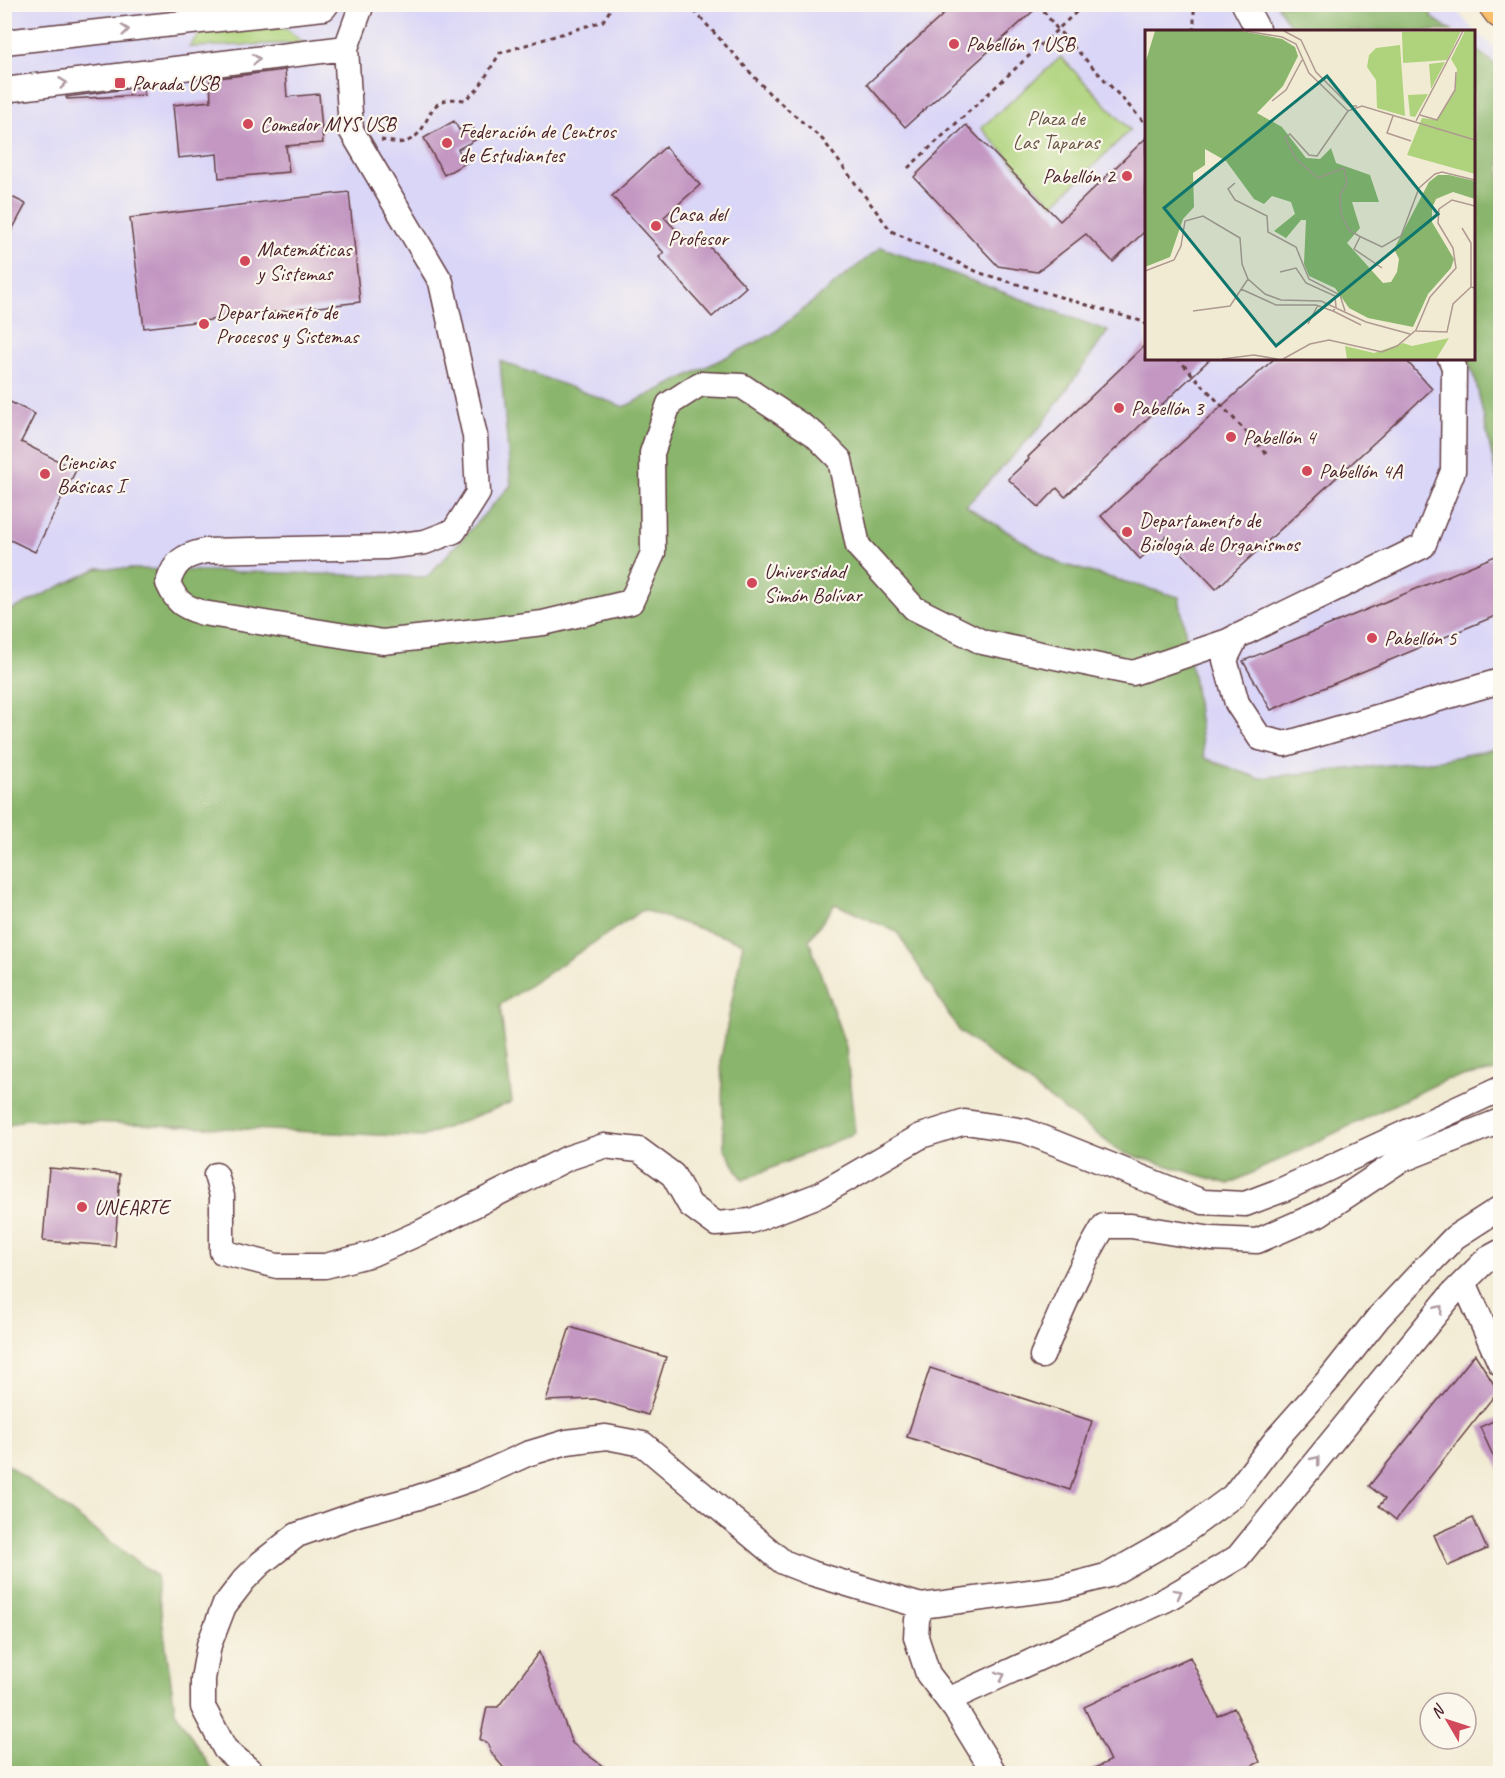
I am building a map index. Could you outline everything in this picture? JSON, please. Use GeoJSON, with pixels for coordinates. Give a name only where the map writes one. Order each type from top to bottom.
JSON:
{"type":"FeatureCollection","features":[{"type":"Feature","properties":{"kind":"main road"},"geometry":{"type":"LineString","coordinates":[[1494,4],[1500,12]]}},
{"type":"Feature","properties":{"kind":"lane"},"geometry":{"type":"LineString","coordinates":[[4,42],[324,8],[327,4]]}},
{"type":"Feature","properties":{"kind":"lane"},"geometry":{"type":"LineString","coordinates":[[362,4],[346,48],[351,130],[441,282],[475,436],[478,493],[454,531],[425,542],[385,547],[205,551],[187,555],[173,568],[168,583],[175,599],[186,608],[230,618],[383,642],[543,623],[630,602],[653,553],[652,453],[669,404],[700,384],[742,386],[814,434],[840,460],[858,546],[914,608],[982,642],[1133,673],[1237,636],[1423,546],[1453,471],[1454,367],[1451,360]]}},
{"type":"Feature","properties":{"kind":"lane"},"geometry":{"type":"LineString","coordinates":[[1244,4],[1258,30]]}},
{"type":"Feature","properties":{"kind":"lane"},"geometry":{"type":"LineString","coordinates":[[4,90],[346,48]]}},
{"type":"Feature","properties":{"kind":"lane"},"geometry":{"type":"LineString","coordinates":[[1237,636],[1225,660],[1237,703],[1260,738],[1285,744],[1500,681]]}},
{"type":"Feature","properties":{"kind":"lane"},"geometry":{"type":"LineString","coordinates":[[216,1175],[222,1196],[222,1252],[277,1266],[324,1266],[372,1254],[419,1233],[568,1158],[604,1146],[639,1150],[673,1176],[690,1205],[716,1224],[751,1221],[819,1195],[921,1136],[965,1122],[1025,1131],[1203,1202],[1245,1204],[1282,1190],[1500,1089]]}},
{"type":"Feature","properties":{"kind":"lane"},"geometry":{"type":"LineString","coordinates":[[1042,1356],[1068,1295],[1104,1226],[1131,1226],[1212,1239],[1257,1241],[1318,1215],[1399,1161],[1500,1121]]}},
{"type":"Feature","properties":{"kind":"lane"},"geometry":{"type":"LineString","coordinates":[[254,1773],[225,1749],[204,1707],[203,1679],[209,1645],[224,1606],[244,1580],[261,1563],[297,1535],[474,1478],[527,1454],[567,1442],[606,1437],[643,1444],[783,1562],[811,1573],[921,1606],[1060,1588],[1109,1575],[1183,1533],[1233,1496],[1278,1437],[1332,1376],[1378,1318],[1455,1237],[1500,1208]]}},
{"type":"Feature","properties":{"kind":"lane"},"geometry":{"type":"LineString","coordinates":[[948,1700],[1167,1599],[1238,1557],[1404,1350],[1464,1282],[1487,1259],[1500,1252]]}},
{"type":"Feature","properties":{"kind":"lane"},"geometry":{"type":"LineString","coordinates":[[1464,1282],[1500,1363]]}},
{"type":"Feature","properties":{"kind":"lane"},"geometry":{"type":"LineString","coordinates":[[921,1606],[916,1637],[928,1674],[948,1700],[995,1773]]}},
{"type":"Feature","properties":{"kind":"path"},"geometry":{"type":"LineString","coordinates":[[4,9],[42,4]]}},
{"type":"Feature","properties":{"kind":"path"},"geometry":{"type":"LineString","coordinates":[[356,138],[404,142],[419,134],[438,103],[449,97],[465,100],[478,89],[500,53],[603,21],[614,4]]}},
{"type":"Feature","properties":{"kind":"path"},"geometry":{"type":"LineString","coordinates":[[688,4],[769,93],[823,140],[891,231],[980,273],[1145,324]]}},
{"type":"Feature","properties":{"kind":"path"},"geometry":{"type":"LineString","coordinates":[[1038,4],[1058,30],[1145,123]]}},
{"type":"Feature","properties":{"kind":"path"},"geometry":{"type":"LineString","coordinates":[[908,168],[1085,4]]}},
{"type":"Feature","properties":{"kind":"path"},"geometry":{"type":"LineString","coordinates":[[1194,4],[1194,30]]}},
{"type":"Feature","properties":{"kind":"path"},"geometry":{"type":"LineString","coordinates":[[1179,360],[1267,454]]}},
{"type":"Feature","properties":{"kind":"shaded area","name":"Universidad Simón Bolívar"},"geometry":{"type":"Polygon","coordinates":[[[4,5],[1451,5],[1474,30],[1145,30],[1145,360],[1475,360],[1475,31],[1500,52],[1500,993],[932,809],[5,1047],[4,5]]]}},
{"type":"Feature","properties":{"kind":"green space"},"geometry":{"type":"Polygon","coordinates":[[[223,4],[257,5],[304,43],[189,47],[223,4]]]}},
{"type":"Feature","properties":{"kind":"green space"},"geometry":{"type":"Polygon","coordinates":[[[1277,5],[1427,5],[1433,18],[1451,30],[1293,30],[1277,5]]]}},
{"type":"Feature","properties":{"kind":"green space"},"geometry":{"type":"Polygon","coordinates":[[[1475,49],[1500,68],[1500,480],[1497,479],[1476,382],[1467,360],[1475,360],[1475,49]]]}},
{"type":"Feature","properties":{"kind":"green space","name":"Plaza de Las Taparas"},"geometry":{"type":"Polygon","coordinates":[[[1061,57],[1130,130],[1053,205],[981,128],[1061,57]]]}},
{"type":"Feature","properties":{"kind":"green space"},"geometry":{"type":"Polygon","coordinates":[[[881,247],[1108,331],[1041,426],[966,506],[1058,563],[1179,597],[1194,681],[1204,758],[1258,778],[1440,760],[1500,748],[1500,1070],[1445,1080],[1229,1184],[1121,1152],[960,1032],[897,932],[835,904],[809,940],[846,1047],[855,1133],[743,1180],[724,1148],[721,1058],[743,943],[643,910],[500,1005],[512,1102],[422,1137],[25,1119],[5,1127],[5,613],[98,568],[427,577],[511,485],[500,361],[624,407],[771,335],[881,247]]]}},
{"type":"Feature","properties":{"kind":"green space"},"geometry":{"type":"Polygon","coordinates":[[[4,1462],[156,1576],[175,1711],[214,1773],[5,1773],[4,1462]]]}},
{"type":"Feature","properties":{"kind":"building","name":"Pabellón 1 USB"},"geometry":{"type":"Polygon","coordinates":[[[955,4],[1041,4],[905,127],[867,84],[955,4]]]}},
{"type":"Feature","properties":{"kind":"building","name":"Comedor MYS USB"},"geometry":{"type":"Polygon","coordinates":[[[285,70],[287,97],[319,94],[323,143],[286,146],[289,172],[219,178],[217,154],[178,158],[173,105],[211,101],[210,79],[285,70]]]}},
{"type":"Feature","properties":{"kind":"building"},"geometry":{"type":"Polygon","coordinates":[[[142,87],[145,95],[67,99],[66,97],[142,87]]]}},
{"type":"Feature","properties":{"kind":"building","name":"Federación de Centros de Estudiantes"},"geometry":{"type":"Polygon","coordinates":[[[454,121],[459,130],[471,124],[479,138],[458,149],[466,163],[444,175],[424,138],[454,121]]]}},
{"type":"Feature","properties":{"kind":"building"},"geometry":{"type":"Polygon","coordinates":[[[966,125],[1060,221],[1145,139],[1145,231],[1113,262],[1086,234],[1037,272],[998,266],[914,177],[966,125]]]}},
{"type":"Feature","properties":{"kind":"building","name":"Casa del Profesor"},"geometry":{"type":"Polygon","coordinates":[[[665,147],[700,185],[664,217],[689,244],[699,235],[746,287],[712,317],[659,257],[664,253],[612,196],[665,147]]]}},
{"type":"Feature","properties":{"kind":"building","name":"Matemáticas y Sistemas"},"geometry":{"type":"Polygon","coordinates":[[[349,192],[360,302],[144,328],[130,218],[349,192]]]}},
{"type":"Feature","properties":{"kind":"building"},"geometry":{"type":"Polygon","coordinates":[[[4,193],[26,204],[4,245],[4,193]]]}},
{"type":"Feature","properties":{"kind":"building","name":"Pabellón 3"},"geometry":{"type":"Polygon","coordinates":[[[1145,345],[1145,360],[1209,360],[1065,497],[1057,488],[1039,507],[1008,479],[1029,459],[1028,457],[1145,345]]]}},
{"type":"Feature","properties":{"kind":"building"},"geometry":{"type":"Polygon","coordinates":[[[1273,360],[1406,360],[1432,389],[1216,589],[1166,536],[1140,559],[1101,516],[1273,360]]]}},
{"type":"Feature","properties":{"kind":"building","name":"Ciencias Básicas I"},"geometry":{"type":"Polygon","coordinates":[[[4,399],[35,414],[21,442],[76,470],[35,552],[4,537],[4,399]]]}},
{"type":"Feature","properties":{"kind":"building","name":"Pabellón 5"},"geometry":{"type":"Polygon","coordinates":[[[1500,554],[1500,614],[1271,710],[1243,661],[1500,554]]]}},
{"type":"Feature","properties":{"kind":"building","name":"UNEARTE"},"geometry":{"type":"Polygon","coordinates":[[[49,1168],[120,1174],[115,1246],[43,1241],[49,1168]]]}},
{"type":"Feature","properties":{"kind":"building"},"geometry":{"type":"Polygon","coordinates":[[[570,1327],[666,1357],[648,1415],[595,1399],[546,1401],[570,1327]]]}},
{"type":"Feature","properties":{"kind":"building"},"geometry":{"type":"Polygon","coordinates":[[[1475,1354],[1498,1391],[1396,1520],[1379,1506],[1385,1499],[1369,1486],[1475,1354]]]}},
{"type":"Feature","properties":{"kind":"building"},"geometry":{"type":"Polygon","coordinates":[[[930,1368],[1092,1421],[1070,1490],[907,1437],[930,1368]]]}},
{"type":"Feature","properties":{"kind":"building"},"geometry":{"type":"Polygon","coordinates":[[[1500,1418],[1500,1471],[1480,1427],[1500,1418]]]}},
{"type":"Feature","properties":{"kind":"building"},"geometry":{"type":"Polygon","coordinates":[[[1473,1518],[1487,1549],[1448,1566],[1434,1535],[1473,1518]]]}},
{"type":"Feature","properties":{"kind":"building"},"geometry":{"type":"Polygon","coordinates":[[[539,1652],[572,1743],[612,1773],[508,1773],[492,1754],[487,1743],[480,1739],[487,1707],[498,1707],[539,1652]]]}},
{"type":"Feature","properties":{"kind":"building"},"geometry":{"type":"Polygon","coordinates":[[[1190,1657],[1218,1716],[1234,1708],[1260,1762],[1237,1773],[1084,1773],[1110,1761],[1084,1707],[1190,1657]]]}},
{"type":"Feature","properties":{"kind":"place","name":"Pabellón 1 USB"},"geometry":{"type":"Point","coordinates":[954,44]}},
{"type":"Feature","properties":{"kind":"place","name":"Parada USB"},"geometry":{"type":"Point","coordinates":[120,83]}},
{"type":"Feature","properties":{"kind":"place","name":"Comedor MYS USB"},"geometry":{"type":"Point","coordinates":[248,124]}},
{"type":"Feature","properties":{"kind":"place","name":"Federación de Centros de Estudiantes"},"geometry":{"type":"Point","coordinates":[447,143]}},
{"type":"Feature","properties":{"kind":"place","name":"Pabellón 2"},"geometry":{"type":"Point","coordinates":[1127,176]}},
{"type":"Feature","properties":{"kind":"place","name":"Casa del Profesor"},"geometry":{"type":"Point","coordinates":[656,226]}},
{"type":"Feature","properties":{"kind":"place","name":"Matemáticas y Sistemas"},"geometry":{"type":"Point","coordinates":[245,261]}},
{"type":"Feature","properties":{"kind":"place","name":"Departamento de Procesos y Sistemas"},"geometry":{"type":"Point","coordinates":[204,324]}},
{"type":"Feature","properties":{"kind":"place","name":"Pabellón 3"},"geometry":{"type":"Point","coordinates":[1119,408]}},
{"type":"Feature","properties":{"kind":"place","name":"Pabellón 4"},"geometry":{"type":"Point","coordinates":[1231,437]}},
{"type":"Feature","properties":{"kind":"place","name":"Pabellón 4A"},"geometry":{"type":"Point","coordinates":[1307,471]}},
{"type":"Feature","properties":{"kind":"place","name":"Ciencias Básicas I"},"geometry":{"type":"Point","coordinates":[45,474]}},
{"type":"Feature","properties":{"kind":"place","name":"Departamento de Biología de Organismos"},"geometry":{"type":"Point","coordinates":[1127,532]}},
{"type":"Feature","properties":{"kind":"place","name":"Universidad Simón Bolívar"},"geometry":{"type":"Point","coordinates":[752,583]}},
{"type":"Feature","properties":{"kind":"place","name":"Pabellón 5"},"geometry":{"type":"Point","coordinates":[1372,638]}},
{"type":"Feature","properties":{"kind":"place","name":"UNEARTE"},"geometry":{"type":"Point","coordinates":[82,1207]}}]}
